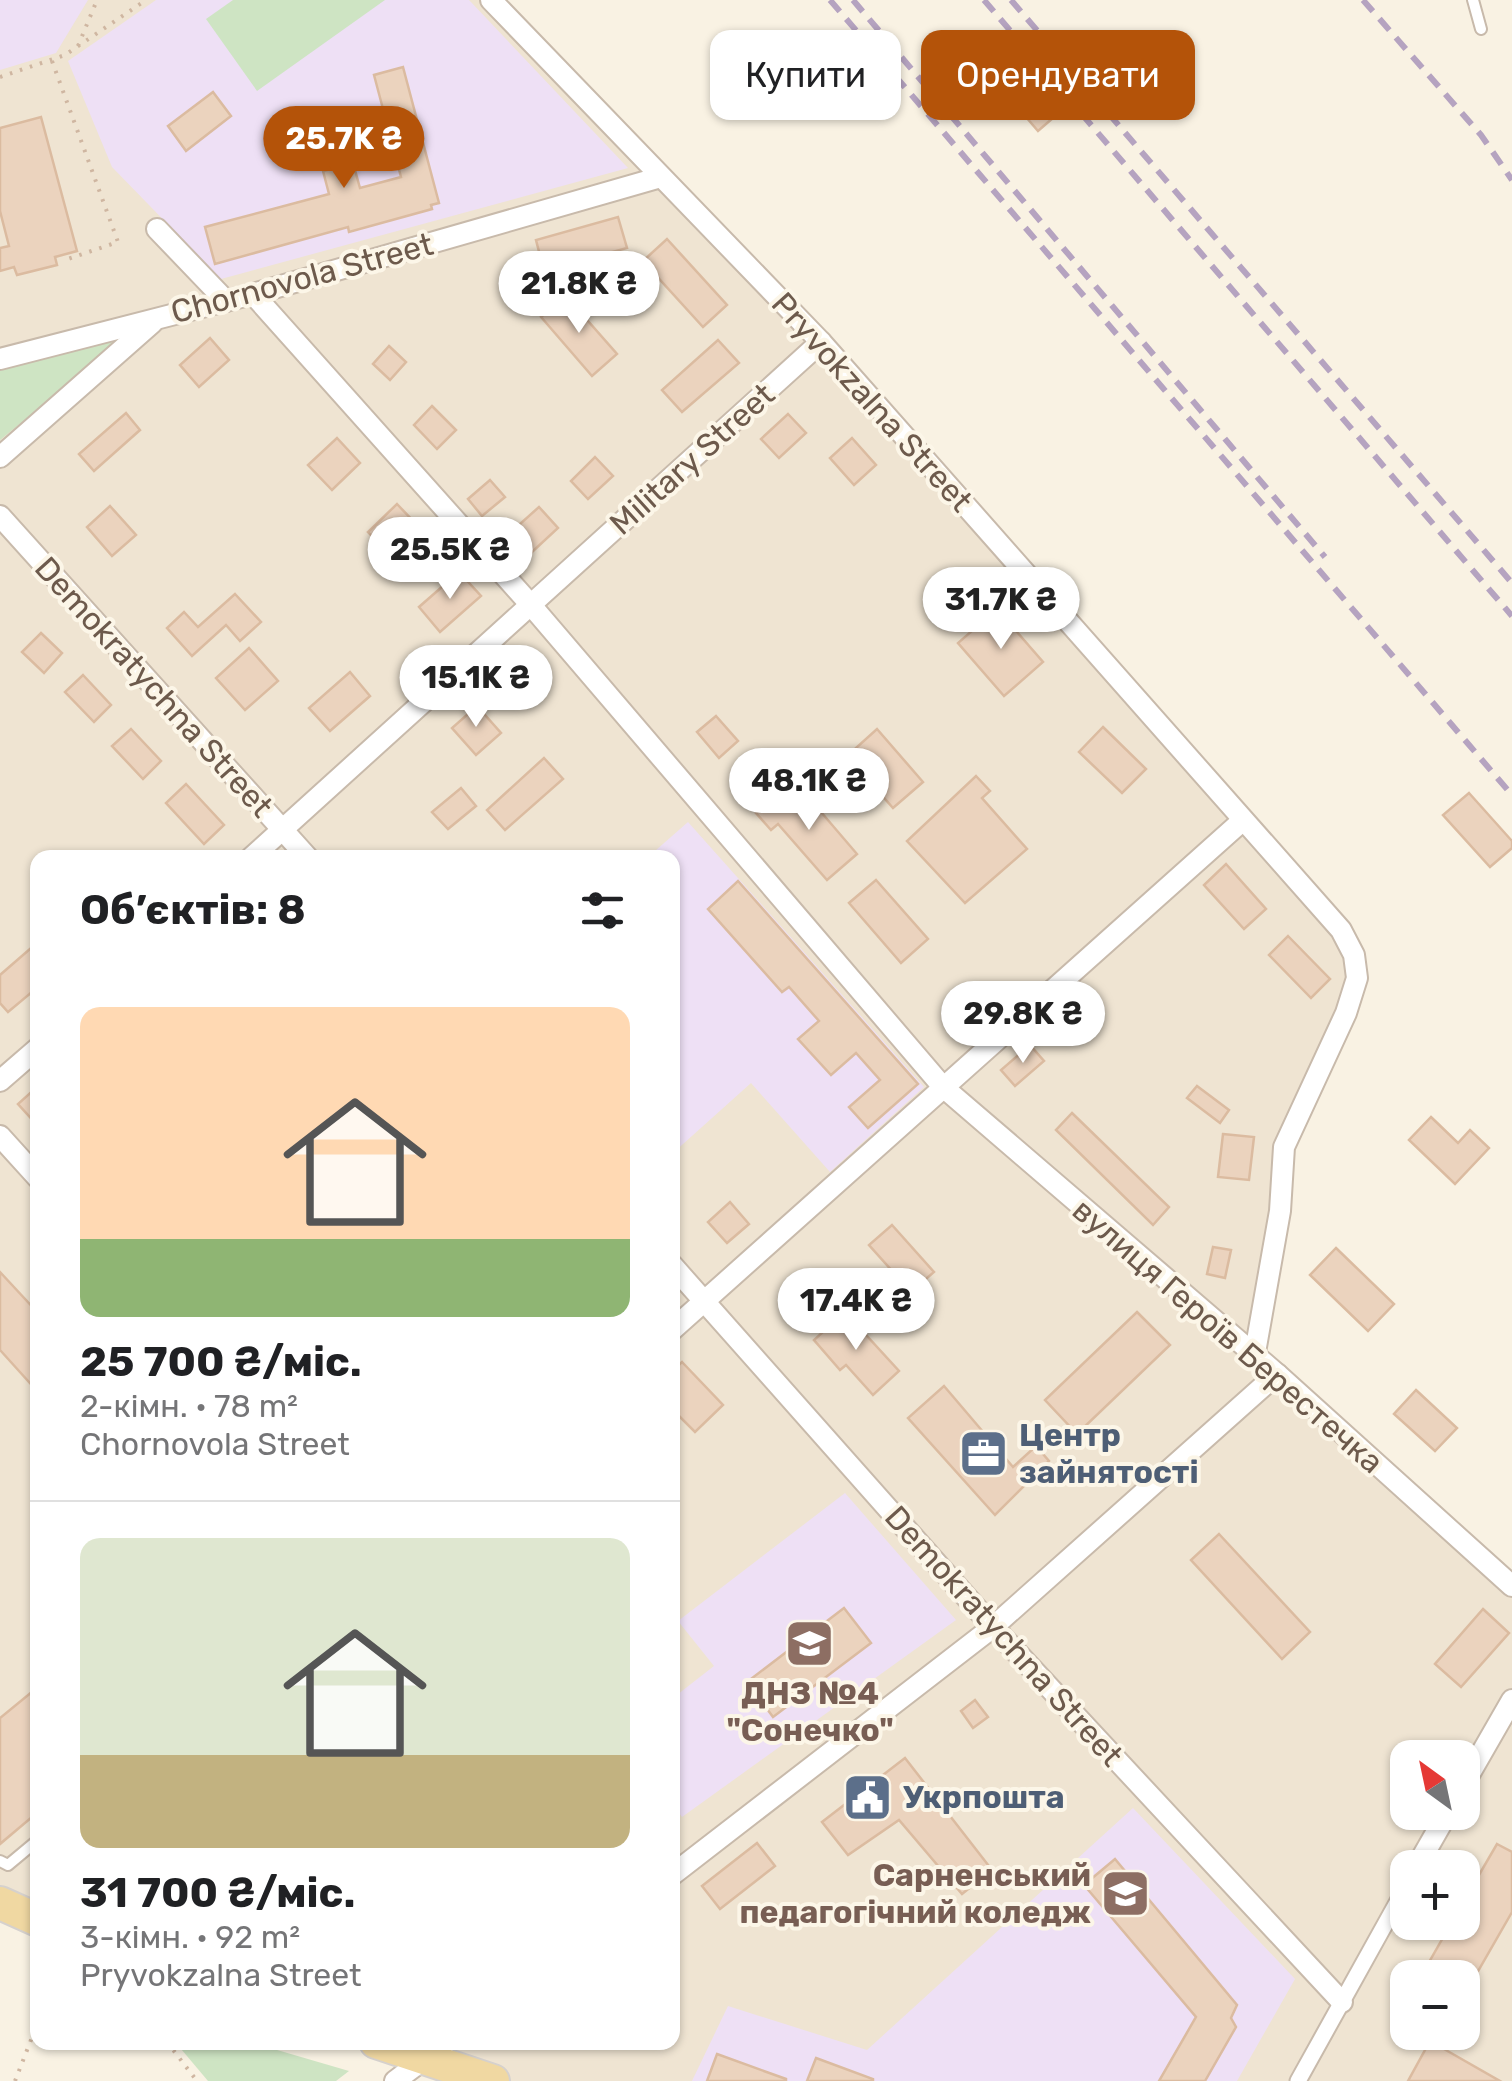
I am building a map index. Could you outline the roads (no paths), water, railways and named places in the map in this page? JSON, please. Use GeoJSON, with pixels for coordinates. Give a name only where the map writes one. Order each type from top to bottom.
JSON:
{"type":"FeatureCollection","features":[{"type":"Feature","properties":{"kind":"main road"},"geometry":{"type":"LineString","coordinates":[[0,1903],[30,1916]]}},
{"type":"Feature","properties":{"kind":"main road"},"geometry":{"type":"LineString","coordinates":[[436,2050],[493,2081]]}},
{"type":"Feature","properties":{"kind":"street","name":"Pryvokzalna Street"},"geometry":{"type":"LineString","coordinates":[[491,0],[822,342],[1341,930],[1354,955],[1357,978],[1346,1013],[1284,1148],[1280,1211],[1254,1358]]}},
{"type":"Feature","properties":{"kind":"street","name":"Chornovola Street"},"geometry":{"type":"LineString","coordinates":[[0,359],[253,294],[661,177]]}},
{"type":"Feature","properties":{"kind":"street"},"geometry":{"type":"LineString","coordinates":[[157,229],[226,300]]}},
{"type":"Feature","properties":{"kind":"street","name":"вулиця Героїв Берестечка"},"geometry":{"type":"LineString","coordinates":[[253,294],[530,604],[943,1087],[1277,1374],[1512,1586]]}},
{"type":"Feature","properties":{"kind":"street"},"geometry":{"type":"LineString","coordinates":[[0,457],[158,318]]}},
{"type":"Feature","properties":{"kind":"street","name":"Military Street"},"geometry":{"type":"LineString","coordinates":[[260,850],[822,342]]}},
{"type":"Feature","properties":{"kind":"street","name":"Demokratychna Street"},"geometry":{"type":"LineString","coordinates":[[0,516],[301,850]]}},
{"type":"Feature","properties":{"kind":"street"},"geometry":{"type":"LineString","coordinates":[[680,1322],[1242,821]]}},
{"type":"Feature","properties":{"kind":"street"},"geometry":{"type":"LineString","coordinates":[[0,1081],[30,1055]]}},
{"type":"Feature","properties":{"kind":"street"},"geometry":{"type":"LineString","coordinates":[[0,1136],[30,1169]]}},
{"type":"Feature","properties":{"kind":"street","name":"Demokratychna Street"},"geometry":{"type":"LineString","coordinates":[[680,1274],[994,1627],[1342,2002]]}},
{"type":"Feature","properties":{"kind":"street"},"geometry":{"type":"LineString","coordinates":[[680,1868],[994,1627],[1277,1374]]}},
{"type":"Feature","properties":{"kind":"street"},"geometry":{"type":"LineString","coordinates":[[1480,1756],[1512,1700]]}},
{"type":"Feature","properties":{"kind":"street"},"geometry":{"type":"LineString","coordinates":[[1298,2081],[1390,1915]]}},
{"type":"Feature","properties":{"kind":"street"},"geometry":{"type":"LineString","coordinates":[[395,2081],[436,2050]]}},
{"type":"Feature","properties":{"kind":"lane"},"geometry":{"type":"LineString","coordinates":[[1474,0],[1480,29]]}},
{"type":"Feature","properties":{"kind":"lane"},"geometry":{"type":"LineString","coordinates":[[0,1861],[8,1864],[30,1846]]}},
{"type":"Feature","properties":{"kind":"railway"},"geometry":{"type":"LineString","coordinates":[[830,0],[1512,795]]}},
{"type":"Feature","properties":{"kind":"railway"},"geometry":{"type":"LineString","coordinates":[[853,0],[1325,557]]}},
{"type":"Feature","properties":{"kind":"railway"},"geometry":{"type":"LineString","coordinates":[[984,0],[1512,616]]}},
{"type":"Feature","properties":{"kind":"railway"},"geometry":{"type":"LineString","coordinates":[[1011,0],[1512,583]]}},
{"type":"Feature","properties":{"kind":"railway"},"geometry":{"type":"LineString","coordinates":[[1363,0],[1481,135],[1512,180]]}},
{"type":"Feature","properties":{"kind":"place","name":"Центр зайнятості"},"geometry":{"type":"Point","coordinates":[984,1453]}},
{"type":"Feature","properties":{"kind":"place","name":"ДНЗ №4 \"Сонечко\""},"geometry":{"type":"Point","coordinates":[810,1643]}},
{"type":"Feature","properties":{"kind":"place","name":"Укрпошта"},"geometry":{"type":"Point","coordinates":[868,1797]}},
{"type":"Feature","properties":{"kind":"place","name":"Сарненський педагогічний коледж"},"geometry":{"type":"Point","coordinates":[1126,1893]}}]}
